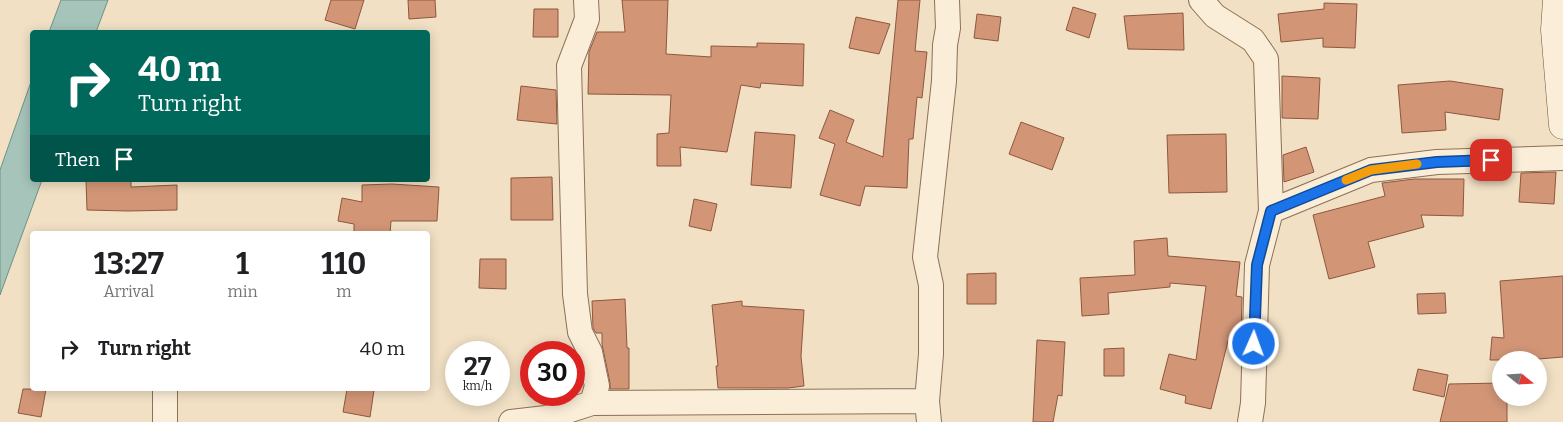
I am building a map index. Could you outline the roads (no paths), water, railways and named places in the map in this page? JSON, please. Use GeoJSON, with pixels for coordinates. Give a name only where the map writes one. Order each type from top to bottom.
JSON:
{"type":"FeatureCollection","features":[{"type":"Feature","properties":{"kind":"main road"},"geometry":{"type":"LineString","coordinates":[[1557,0],[1555,30],[1563,125]]}},
{"type":"Feature","properties":{"kind":"street"},"geometry":{"type":"LineString","coordinates":[[586,0],[587,19],[569,66],[575,294],[580,332],[590,352],[597,386],[592,403]]}},
{"type":"Feature","properties":{"kind":"street"},"geometry":{"type":"LineString","coordinates":[[511,422],[546,418],[592,403],[928,412],[931,285],[925,257],[944,81],[945,45],[948,28],[947,0]]}},
{"type":"Feature","properties":{"kind":"street"},"geometry":{"type":"LineString","coordinates":[[1201,0],[1214,16],[1253,40],[1266,59],[1271,211],[1257,265],[1253,403],[1250,422]]}},
{"type":"Feature","properties":{"kind":"street"},"geometry":{"type":"LineString","coordinates":[[1271,211],[1371,170],[1437,162],[1563,158]]}},
{"type":"Feature","properties":{"kind":"street"},"geometry":{"type":"LineString","coordinates":[[165,391],[165,422]]}},
{"type":"Feature","properties":{"kind":"water"},"geometry":{"type":"Polygon","coordinates":[[[61,0],[108,0],[97,30],[50,30],[61,0]]]}},
{"type":"Feature","properties":{"kind":"water"},"geometry":{"type":"Polygon","coordinates":[[[30,85],[30,182],[41,182],[0,295],[0,170],[30,85]]]}}]}
